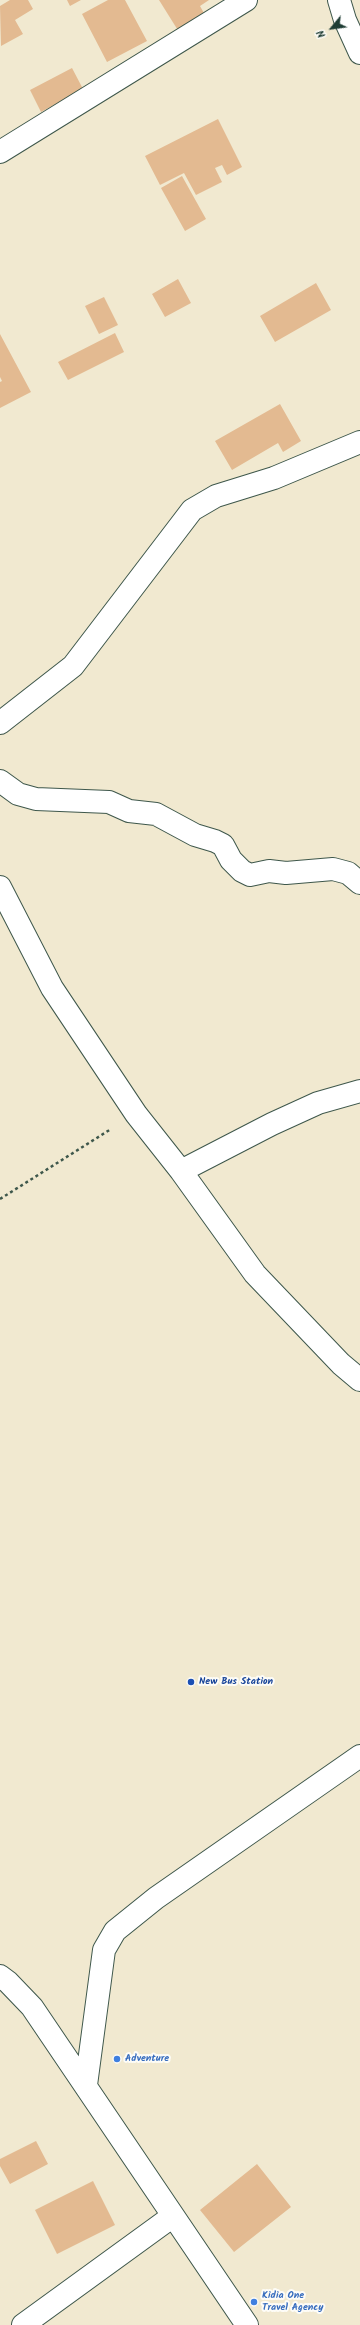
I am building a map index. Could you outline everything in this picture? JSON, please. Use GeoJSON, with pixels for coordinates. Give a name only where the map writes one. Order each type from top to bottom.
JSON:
{"type":"FeatureCollection","features":[{"type":"Feature","properties":{"kind":"street"},"geometry":{"type":"LineString","coordinates":[[0,152],[246,0]]}},
{"type":"Feature","properties":{"kind":"street"},"geometry":{"type":"LineString","coordinates":[[339,0],[345,20],[360,53]]}},
{"type":"Feature","properties":{"kind":"street"},"geometry":{"type":"LineString","coordinates":[[0,723],[74,666],[192,510],[216,496],[274,478],[360,442]]}},
{"type":"Feature","properties":{"kind":"street"},"geometry":{"type":"LineString","coordinates":[[0,781],[18,794],[36,799],[109,802],[129,810],[156,814],[195,836],[215,841],[223,845],[231,860],[242,871],[250,875],[269,871],[286,873],[333,869],[348,873],[360,883]]}},
{"type":"Feature","properties":{"kind":"street"},"geometry":{"type":"LineString","coordinates":[[0,887],[52,988],[136,1114],[181,1171],[256,1274],[341,1364],[360,1380]]}},
{"type":"Feature","properties":{"kind":"street"},"geometry":{"type":"LineString","coordinates":[[181,1171],[272,1124],[318,1103],[360,1091]]}},
{"type":"Feature","properties":{"kind":"street"},"geometry":{"type":"LineString","coordinates":[[86,2085],[104,1950],[115,1931],[156,1898],[360,1756]]}},
{"type":"Feature","properties":{"kind":"street"},"geometry":{"type":"LineString","coordinates":[[0,1976],[8,1982],[32,2007],[247,2325]]}},
{"type":"Feature","properties":{"kind":"street"},"geometry":{"type":"LineString","coordinates":[[23,2325],[173,2216]]}},
{"type":"Feature","properties":{"kind":"path"},"geometry":{"type":"LineString","coordinates":[[0,1199],[136,1114]]}},
{"type":"Feature","properties":{"kind":"building"},"geometry":{"type":"Polygon","coordinates":[[[10,0],[28,0],[33,9],[15,20],[23,34],[1,46],[0,6],[10,0]]]}},
{"type":"Feature","properties":{"kind":"building"},"geometry":{"type":"Polygon","coordinates":[[[67,0],[81,0],[70,6],[67,0]]]}},
{"type":"Feature","properties":{"kind":"building"},"geometry":{"type":"Polygon","coordinates":[[[108,0],[125,0],[147,41],[107,62],[82,14],[108,0]]]}},
{"type":"Feature","properties":{"kind":"building"},"geometry":{"type":"Polygon","coordinates":[[[159,0],[209,0],[200,6],[205,15],[179,32],[159,0]]]}},
{"type":"Feature","properties":{"kind":"building"},"geometry":{"type":"Polygon","coordinates":[[[72,68],[83,89],[41,112],[30,90],[72,68]]]}},
{"type":"Feature","properties":{"kind":"building"},"geometry":{"type":"Polygon","coordinates":[[[218,119],[242,167],[227,175],[222,165],[215,168],[222,182],[196,195],[184,173],[160,185],[145,156],[218,119]]]}},
{"type":"Feature","properties":{"kind":"building"},"geometry":{"type":"Polygon","coordinates":[[[182,176],[206,219],[185,231],[161,188],[182,176]]]}},
{"type":"Feature","properties":{"kind":"building"},"geometry":{"type":"Polygon","coordinates":[[[178,279],[191,303],[165,317],[152,294],[178,279]]]}},
{"type":"Feature","properties":{"kind":"building"},"geometry":{"type":"Polygon","coordinates":[[[316,283],[331,310],[275,342],[260,316],[316,283]]]}},
{"type":"Feature","properties":{"kind":"building"},"geometry":{"type":"Polygon","coordinates":[[[104,297],[118,325],[99,334],[85,306],[104,297]]]}},
{"type":"Feature","properties":{"kind":"building"},"geometry":{"type":"Polygon","coordinates":[[[115,333],[124,352],[68,380],[58,362],[115,333]]]}},
{"type":"Feature","properties":{"kind":"building"},"geometry":{"type":"Polygon","coordinates":[[[0,334],[31,392],[0,408],[0,382],[2,381],[0,377],[0,334]]]}},
{"type":"Feature","properties":{"kind":"building"},"geometry":{"type":"Polygon","coordinates":[[[280,404],[301,441],[283,452],[278,443],[232,470],[215,441],[280,404]]]}},
{"type":"Feature","properties":{"kind":"building"},"geometry":{"type":"Polygon","coordinates":[[[36,2141],[48,2164],[10,2184],[0,2166],[0,2159],[36,2141]]]}},
{"type":"Feature","properties":{"kind":"building"},"geometry":{"type":"Polygon","coordinates":[[[257,2164],[291,2207],[234,2252],[200,2210],[257,2164]]]}},
{"type":"Feature","properties":{"kind":"building"},"geometry":{"type":"Polygon","coordinates":[[[93,2181],[115,2225],[57,2254],[35,2210],[93,2181]]]}},
{"type":"Feature","properties":{"kind":"place","name":"New Bus Station"},"geometry":{"type":"Point","coordinates":[191,1682]}},
{"type":"Feature","properties":{"kind":"place","name":"Adventure"},"geometry":{"type":"Point","coordinates":[117,2059]}},
{"type":"Feature","properties":{"kind":"place","name":"Kidia One Travel Agency"},"geometry":{"type":"Point","coordinates":[254,2302]}}]}
